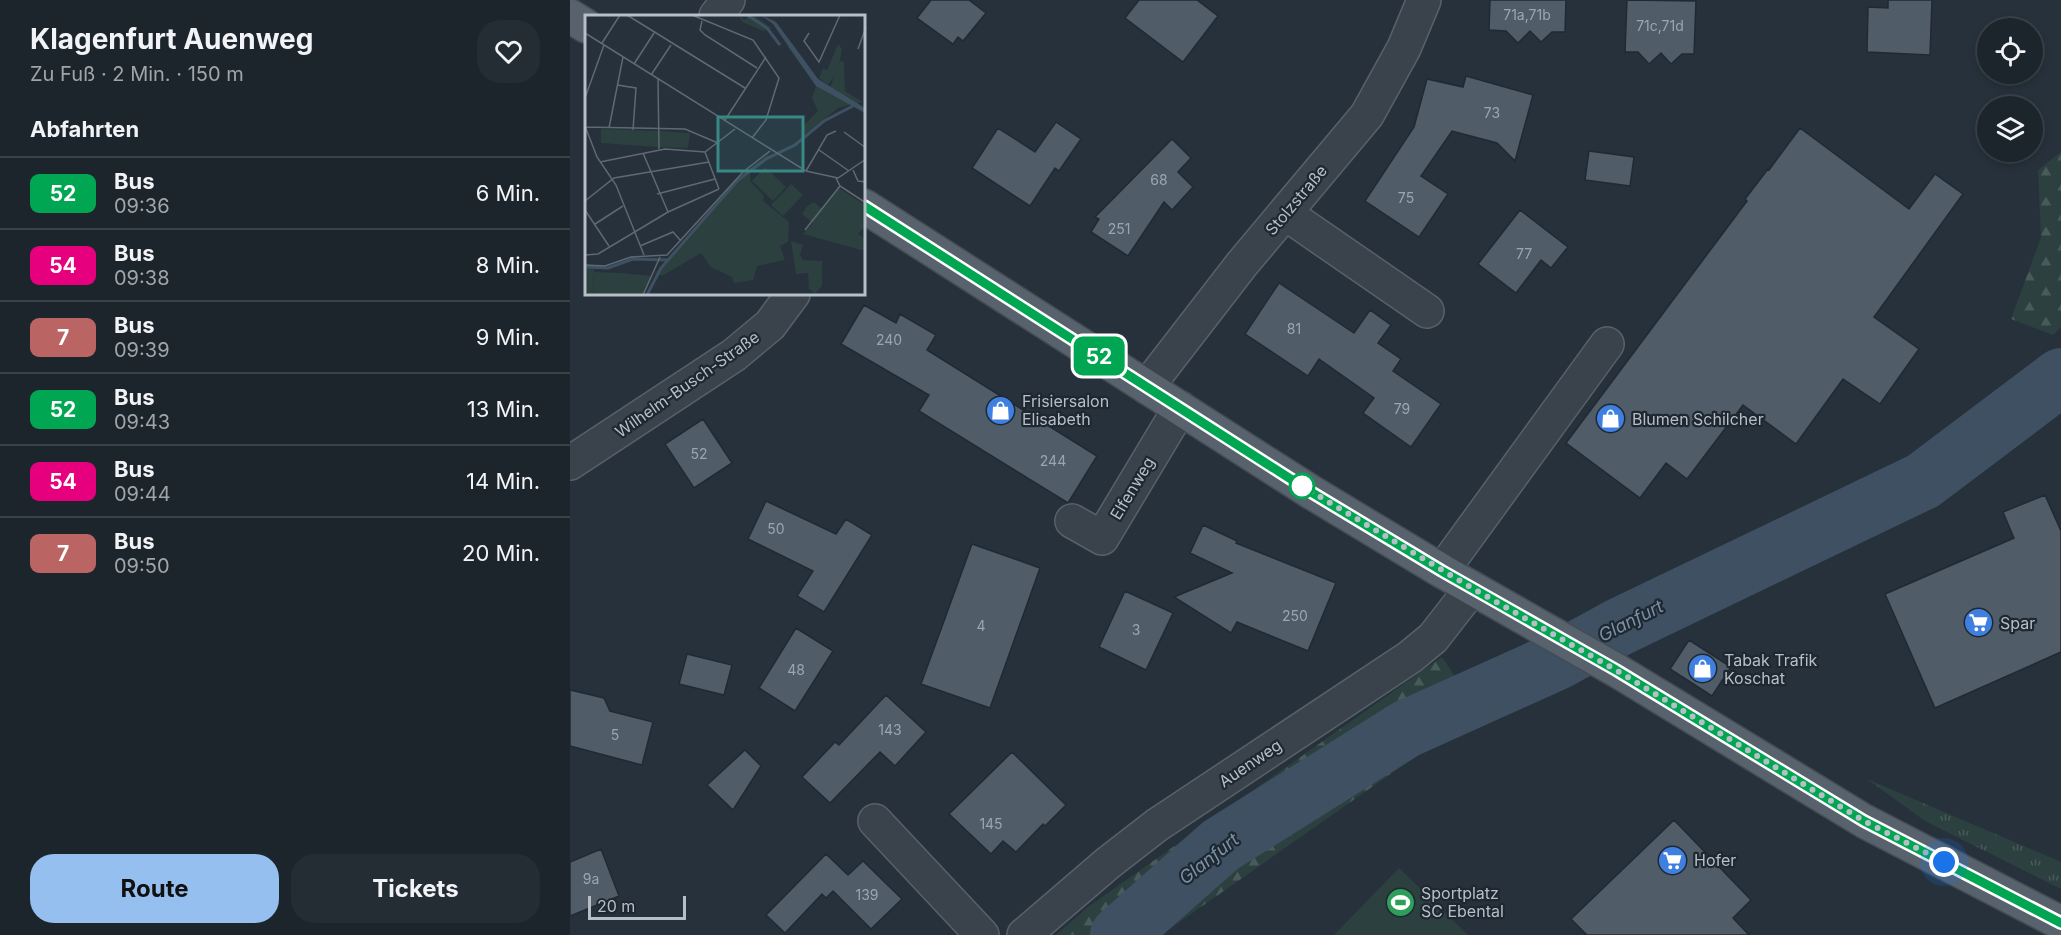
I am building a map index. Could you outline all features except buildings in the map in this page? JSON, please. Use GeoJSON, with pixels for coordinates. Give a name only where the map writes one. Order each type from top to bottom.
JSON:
{"type":"FeatureCollection","features":[{"type":"Feature","properties":{"kind":"main road"},"geometry":{"type":"LineString","coordinates":[[570,16],[585,25]]}},
{"type":"Feature","properties":{"kind":"main road"},"geometry":{"type":"LineString","coordinates":[[866,207],[1311,492],[1442,571],[1616,670],[1864,821],[2061,923]]}},
{"type":"Feature","properties":{"kind":"street"},"geometry":{"type":"LineString","coordinates":[[717,15],[728,0]]}},
{"type":"Feature","properties":{"kind":"street","name":"Stolzstraße"},"geometry":{"type":"LineString","coordinates":[[1148,387],[1242,264],[1367,115],[1404,48],[1424,0]]}},
{"type":"Feature","properties":{"kind":"street"},"geometry":{"type":"LineString","coordinates":[[1285,213],[1426,311]]}},
{"type":"Feature","properties":{"kind":"street","name":"Wilhelm-Busch-Straße"},"geometry":{"type":"LineString","coordinates":[[572,459],[734,355],[770,325],[792,296]]}},
{"type":"Feature","properties":{"kind":"street"},"geometry":{"type":"LineString","coordinates":[[1442,571],[1607,344]]}},
{"type":"Feature","properties":{"kind":"street","name":"Elfenweg"},"geometry":{"type":"LineString","coordinates":[[1071,521],[1102,538],[1180,408]]}},
{"type":"Feature","properties":{"kind":"street","name":"Auenweg"},"geometry":{"type":"LineString","coordinates":[[1024,935],[1108,863],[1157,825],[1410,657],[1432,638],[1472,588]]}},
{"type":"Feature","properties":{"kind":"street"},"geometry":{"type":"LineString","coordinates":[[875,821],[982,935]]}},
{"type":"Feature","properties":{"kind":"green space"},"geometry":{"type":"Polygon","coordinates":[[[2061,152],[2061,327],[2053,335],[2011,319],[2041,237],[2038,170],[2061,152]]]}},
{"type":"Feature","properties":{"kind":"green space"},"geometry":{"type":"Polygon","coordinates":[[[1442,657],[1479,712],[1161,935],[1056,935],[1088,907],[1442,657]]]}},
{"type":"Feature","properties":{"kind":"green space"},"geometry":{"type":"Polygon","coordinates":[[[1867,779],[2061,862],[2061,889],[1925,821],[1867,779]]]}},
{"type":"Feature","properties":{"kind":"green space","name":"Sportplatz SC Ebental"},"geometry":{"type":"Polygon","coordinates":[[[1399,868],[1468,935],[1334,935],[1399,868]]]}},
{"type":"Feature","properties":{"kind":"waterway","name":"Glanfurt"},"geometry":{"type":"LineString","coordinates":[[1119,935],[1221,845],[1406,729],[1557,661],[1619,627],[1923,481],[2061,377]]}},
{"type":"Feature","properties":{"kind":"bus line","name":"52"},"geometry":{"type":"LineString","coordinates":[[866,207],[1311,492],[1442,571],[1616,670],[1864,821],[2061,923]]}},
{"type":"Feature","properties":{"kind":"place","name":"Frisiersalon Elisabeth"},"geometry":{"type":"Point","coordinates":[1001,410]}},
{"type":"Feature","properties":{"kind":"place","name":"Blumen Schilcher"},"geometry":{"type":"Point","coordinates":[1611,419]}},
{"type":"Feature","properties":{"kind":"place","name":"Spar"},"geometry":{"type":"Point","coordinates":[1979,623]}},
{"type":"Feature","properties":{"kind":"place","name":"Tabak Trafik Koschat"},"geometry":{"type":"Point","coordinates":[1703,669]}},
{"type":"Feature","properties":{"kind":"place","name":"Hofer"},"geometry":{"type":"Point","coordinates":[1673,860]}},
{"type":"Feature","properties":{"kind":"place","name":"Sportplatz SC Ebental"},"geometry":{"type":"Point","coordinates":[1400,902]}},
{"type":"Feature","properties":{"kind":"route"},"geometry":{"type":"LineString","coordinates":[[1302,486],[1472,588],[1616,670],[1864,821],[1944,862]]}}]}
